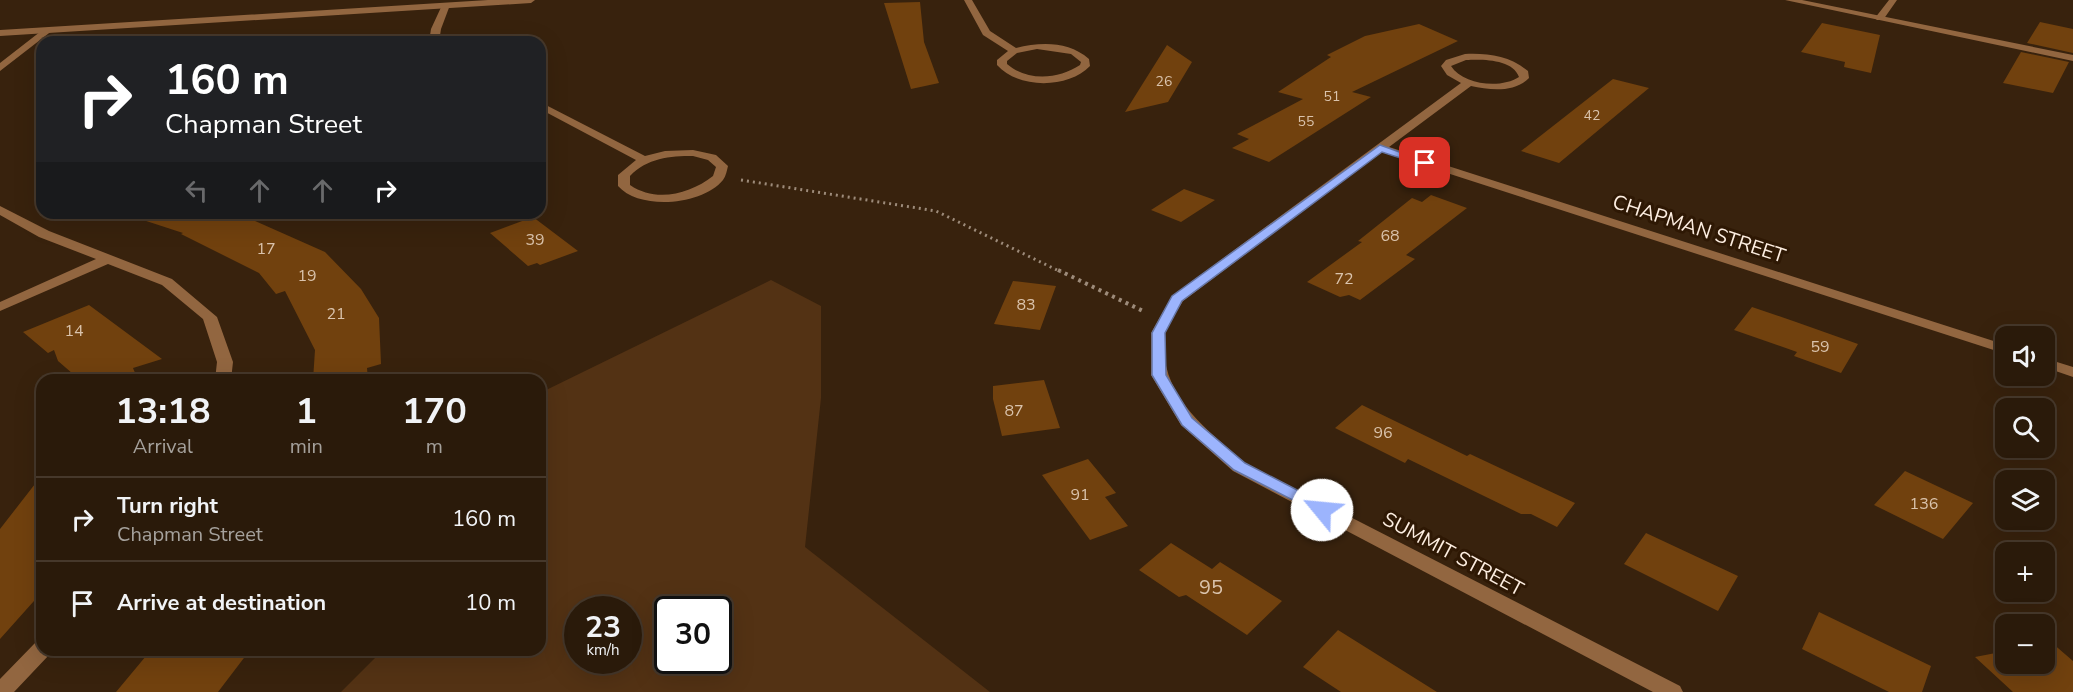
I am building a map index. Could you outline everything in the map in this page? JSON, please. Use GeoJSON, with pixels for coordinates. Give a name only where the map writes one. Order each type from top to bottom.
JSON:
{"type":"FeatureCollection","features":[{"type":"Feature","properties":{"kind":"street"},"geometry":{"type":"LineString","coordinates":[[0,33],[531,0]]}},
{"type":"Feature","properties":{"kind":"street"},"geometry":{"type":"LineString","coordinates":[[968,0],[986,33],[1014,51],[1037,46],[1063,48],[1082,55],[1086,61],[1085,66],[1069,76],[1028,77],[1015,74],[1002,65],[1002,60],[1006,55],[1014,51]]}},
{"type":"Feature","properties":{"kind":"street"},"geometry":{"type":"LineString","coordinates":[[1789,0],[2073,58]]}},
{"type":"Feature","properties":{"kind":"street"},"geometry":{"type":"LineString","coordinates":[[1880,18],[1893,0]]}},
{"type":"Feature","properties":{"kind":"street"},"geometry":{"type":"LineString","coordinates":[[435,36],[446,5]]}},
{"type":"Feature","properties":{"kind":"street"},"geometry":{"type":"LineString","coordinates":[[40,36],[48,30]]}},
{"type":"Feature","properties":{"kind":"street"},"geometry":{"type":"LineString","coordinates":[[0,68],[36,40]]}},
{"type":"Feature","properties":{"kind":"street"},"geometry":{"type":"LineString","coordinates":[[1465,57],[1489,58],[1511,64],[1524,73],[1524,78],[1512,85],[1488,86],[1470,82],[1453,76],[1446,66],[1449,62],[1465,57]]}},
{"type":"Feature","properties":{"kind":"street","name":"SUMMIT STREET"},"geometry":{"type":"LineString","coordinates":[[1470,82],[1177,299],[1158,333],[1159,375],[1187,421],[1239,467],[1672,692]]}},
{"type":"Feature","properties":{"kind":"street"},"geometry":{"type":"LineString","coordinates":[[546,108],[645,160]]}},
{"type":"Feature","properties":{"kind":"street","name":"CHAPMAN STREET"},"geometry":{"type":"LineString","coordinates":[[1380,148],[1995,346]]}},
{"type":"Feature","properties":{"kind":"street"},"geometry":{"type":"LineString","coordinates":[[669,154],[703,154],[712,157],[722,166],[719,177],[705,188],[682,195],[657,198],[636,194],[624,186],[624,175],[628,169],[645,160],[669,154]]}},
{"type":"Feature","properties":{"kind":"street"},"geometry":{"type":"LineString","coordinates":[[0,210],[44,234],[167,282],[210,317],[225,362],[224,374]]}},
{"type":"Feature","properties":{"kind":"street"},"geometry":{"type":"LineString","coordinates":[[0,307],[108,259]]}},
{"type":"Feature","properties":{"kind":"street"},"geometry":{"type":"LineString","coordinates":[[2055,366],[2073,372]]}},
{"type":"Feature","properties":{"kind":"street"},"geometry":{"type":"LineString","coordinates":[[1,692],[36,655]]}},
{"type":"Feature","properties":{"kind":"path"},"geometry":{"type":"LineString","coordinates":[[719,177],[936,211],[1165,321]]}},
{"type":"Feature","properties":{"kind":"shaded area"},"geometry":{"type":"Polygon","coordinates":[[[771,280],[821,306],[821,398],[805,547],[990,692],[341,692],[377,656],[546,656],[546,390],[771,280]]]}},
{"type":"Feature","properties":{"kind":"building"},"geometry":{"type":"Polygon","coordinates":[[[920,2],[924,42],[939,83],[911,89],[884,3],[920,2]]]}},
{"type":"Feature","properties":{"kind":"building"},"geometry":{"type":"Polygon","coordinates":[[[2040,22],[2073,29],[2073,53],[2027,43],[2040,22]]]}},
{"type":"Feature","properties":{"kind":"building"},"geometry":{"type":"Polygon","coordinates":[[[1822,23],[1880,35],[1871,73],[1844,67],[1845,62],[1801,52],[1822,23]]]}},
{"type":"Feature","properties":{"kind":"building"},"geometry":{"type":"Polygon","coordinates":[[[1419,24],[1458,41],[1352,92],[1371,97],[1269,162],[1232,148],[1249,139],[1237,134],[1303,99],[1278,92],[1331,57],[1327,55],[1365,36],[1419,24]]]}},
{"type":"Feature","properties":{"kind":"building"},"geometry":{"type":"Polygon","coordinates":[[[1167,45],[1192,62],[1168,102],[1125,112],[1167,45]]]}},
{"type":"Feature","properties":{"kind":"building"},"geometry":{"type":"Polygon","coordinates":[[[2021,52],[2069,62],[2053,93],[2003,83],[2021,52]]]}},
{"type":"Feature","properties":{"kind":"building"},"geometry":{"type":"Polygon","coordinates":[[[1613,79],[1649,88],[1559,163],[1521,151],[1613,79]]]}},
{"type":"Feature","properties":{"kind":"building"},"geometry":{"type":"Polygon","coordinates":[[[1184,189],[1215,200],[1181,222],[1151,210],[1184,189]]]}},
{"type":"Feature","properties":{"kind":"building"},"geometry":{"type":"Polygon","coordinates":[[[1431,195],[1467,208],[1406,255],[1415,259],[1360,300],[1349,295],[1340,297],[1307,282],[1362,242],[1358,241],[1412,198],[1422,202],[1431,195]]]}},
{"type":"Feature","properties":{"kind":"building"},"geometry":{"type":"Polygon","coordinates":[[[140,219],[251,219],[325,252],[361,289],[379,318],[381,364],[367,368],[368,374],[313,374],[315,350],[285,291],[276,294],[259,273],[181,234],[183,233],[140,219]]]}},
{"type":"Feature","properties":{"kind":"building"},"geometry":{"type":"Polygon","coordinates":[[[528,219],[536,219],[578,251],[540,265],[537,263],[528,266],[490,233],[528,219]]]}},
{"type":"Feature","properties":{"kind":"building"},"geometry":{"type":"Polygon","coordinates":[[[1013,281],[1056,286],[1040,330],[994,324],[1013,281]]]}},
{"type":"Feature","properties":{"kind":"building"},"geometry":{"type":"Polygon","coordinates":[[[89,305],[162,359],[133,368],[136,374],[73,374],[58,361],[54,350],[48,353],[23,332],[89,305]]]}},
{"type":"Feature","properties":{"kind":"building"},"geometry":{"type":"Polygon","coordinates":[[[1752,307],[1858,344],[1841,373],[1794,356],[1797,352],[1734,330],[1752,307]]]}},
{"type":"Feature","properties":{"kind":"building"},"geometry":{"type":"Polygon","coordinates":[[[1044,380],[1060,428],[1002,436],[993,399],[993,386],[1044,380]]]}},
{"type":"Feature","properties":{"kind":"building"},"geometry":{"type":"Polygon","coordinates":[[[1362,405],[1467,456],[1470,454],[1575,503],[1557,527],[1531,514],[1521,514],[1408,459],[1405,463],[1335,428],[1362,405]]]}},
{"type":"Feature","properties":{"kind":"building"},"geometry":{"type":"Polygon","coordinates":[[[1088,459],[1116,493],[1105,497],[1128,526],[1090,540],[1042,475],[1088,459]]]}},
{"type":"Feature","properties":{"kind":"building"},"geometry":{"type":"Polygon","coordinates":[[[1905,471],[1973,503],[1943,539],[1874,505],[1905,471]]]}},
{"type":"Feature","properties":{"kind":"building"},"geometry":{"type":"Polygon","coordinates":[[[36,483],[36,599],[0,639],[0,529],[36,483]]]}},
{"type":"Feature","properties":{"kind":"building"},"geometry":{"type":"Polygon","coordinates":[[[1646,533],[1738,576],[1718,611],[1624,564],[1646,533]]]}},
{"type":"Feature","properties":{"kind":"building"},"geometry":{"type":"Polygon","coordinates":[[[1171,543],[1212,569],[1220,562],[1282,601],[1247,635],[1186,595],[1179,597],[1139,570],[1171,543]]]}},
{"type":"Feature","properties":{"kind":"building"},"geometry":{"type":"Polygon","coordinates":[[[1819,612],[1931,666],[1922,692],[1889,692],[1802,649],[1819,612]]]}},
{"type":"Feature","properties":{"kind":"building"},"geometry":{"type":"Polygon","coordinates":[[[1338,630],[1437,692],[1341,692],[1303,667],[1338,630]]]}},
{"type":"Feature","properties":{"kind":"building"},"geometry":{"type":"Polygon","coordinates":[[[2055,645],[2073,661],[2073,692],[2013,692],[1975,657],[1995,653],[1995,674],[2055,674],[2055,645]]]}},
{"type":"Feature","properties":{"kind":"building"},"geometry":{"type":"Polygon","coordinates":[[[146,656],[245,656],[218,692],[116,692],[146,656]]]}},
{"type":"Feature","properties":{"kind":"route"},"geometry":{"type":"LineString","coordinates":[[1322,510],[1239,467],[1187,421],[1159,375],[1158,333],[1177,299],[1380,148],[1425,163]]}}]}
